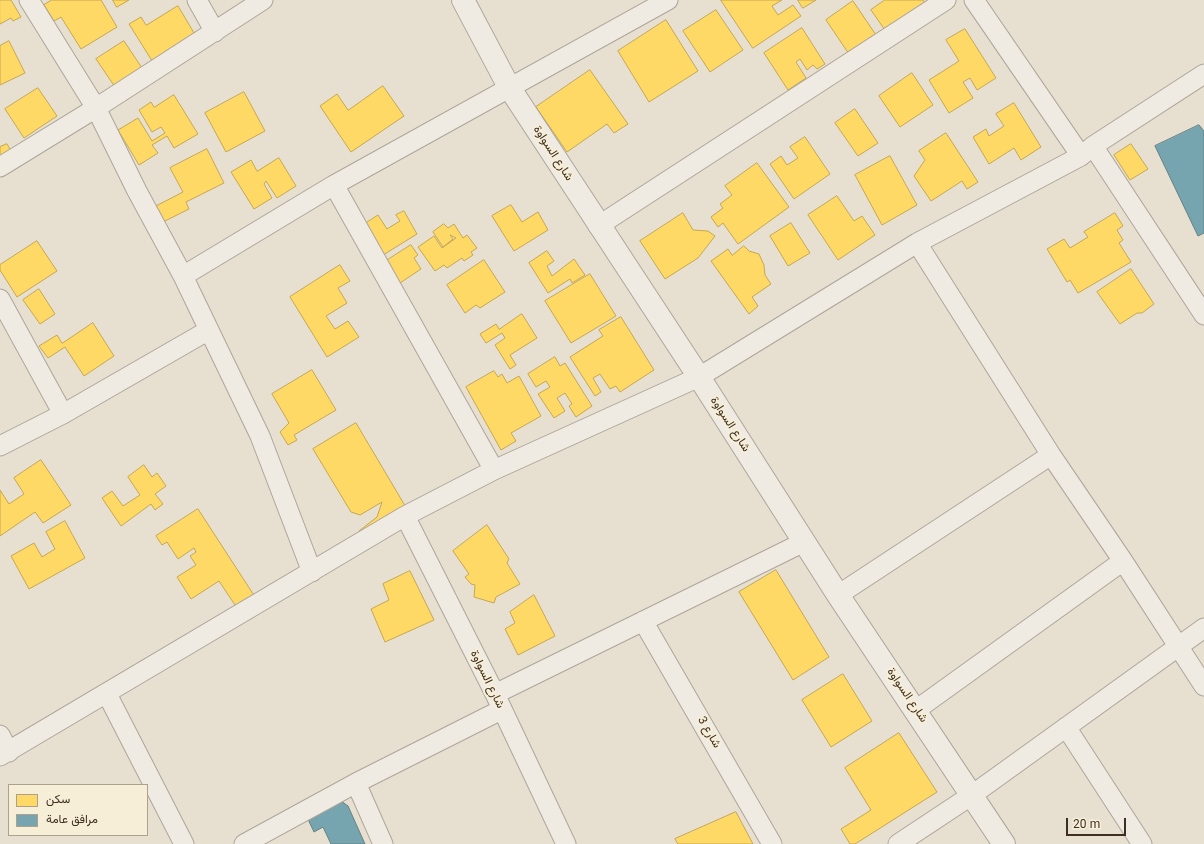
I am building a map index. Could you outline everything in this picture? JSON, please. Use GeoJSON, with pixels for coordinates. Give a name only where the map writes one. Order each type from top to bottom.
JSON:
{"type":"FeatureCollection","features":[{"type":"Feature","properties":{"kind":"street"},"geometry":{"type":"LineString","coordinates":[[29,0],[96,108],[136,191],[183,276],[260,436],[312,572]]}},
{"type":"Feature","properties":{"kind":"street"},"geometry":{"type":"LineString","coordinates":[[197,0],[215,32]]}},
{"type":"Feature","properties":{"kind":"street"},"geometry":{"type":"LineString","coordinates":[[0,167],[96,108],[263,0]]}},
{"type":"Feature","properties":{"kind":"street","name":"شارع السواوة"},"geometry":{"type":"LineString","coordinates":[[463,0],[509,87],[598,226],[699,377],[838,595],[1004,844]]}},
{"type":"Feature","properties":{"kind":"street"},"geometry":{"type":"LineString","coordinates":[[183,276],[334,185],[668,0]]}},
{"type":"Feature","properties":{"kind":"street"},"geometry":{"type":"LineString","coordinates":[[598,226],[946,0]]}},
{"type":"Feature","properties":{"kind":"street"},"geometry":{"type":"LineString","coordinates":[[974,0],[1087,151],[1204,316]]}},
{"type":"Feature","properties":{"kind":"street"},"geometry":{"type":"LineString","coordinates":[[0,735],[5,754],[405,516],[494,470],[699,377],[917,243],[1087,151],[1204,74]]}},
{"type":"Feature","properties":{"kind":"street"},"geometry":{"type":"LineString","coordinates":[[334,185],[494,470]]}},
{"type":"Feature","properties":{"kind":"street"},"geometry":{"type":"LineString","coordinates":[[917,243],[1051,455],[1123,561],[1204,686]]}},
{"type":"Feature","properties":{"kind":"street"},"geometry":{"type":"LineString","coordinates":[[0,299],[63,414]]}},
{"type":"Feature","properties":{"kind":"street"},"geometry":{"type":"LineString","coordinates":[[0,446],[63,414],[209,330]]}},
{"type":"Feature","properties":{"kind":"street"},"geometry":{"type":"LineString","coordinates":[[838,595],[1051,455]]}},
{"type":"Feature","properties":{"kind":"street","name":"شارع السواوة"},"geometry":{"type":"LineString","coordinates":[[405,516],[498,702],[566,844]]}},
{"type":"Feature","properties":{"kind":"street"},"geometry":{"type":"LineString","coordinates":[[244,844],[356,783],[643,621],[804,542]]}},
{"type":"Feature","properties":{"kind":"street"},"geometry":{"type":"LineString","coordinates":[[916,710],[1123,561]]}},
{"type":"Feature","properties":{"kind":"street","name":"شارع 3"},"geometry":{"type":"LineString","coordinates":[[643,621],[772,844]]}},
{"type":"Feature","properties":{"kind":"street"},"geometry":{"type":"LineString","coordinates":[[898,844],[972,795],[1204,628]]}},
{"type":"Feature","properties":{"kind":"street"},"geometry":{"type":"LineString","coordinates":[[107,694],[184,844]]}},
{"type":"Feature","properties":{"kind":"street"},"geometry":{"type":"LineString","coordinates":[[1066,727],[1142,844]]}},
{"type":"Feature","properties":{"kind":"street"},"geometry":{"type":"LineString","coordinates":[[356,783],[383,844]]}},
{"type":"Feature","properties":{"kind":"building: سكن"},"geometry":{"type":"Polygon","coordinates":[[[0,0],[11,0],[21,17],[13,21],[11,18],[0,24],[0,0]]]}},
{"type":"Feature","properties":{"kind":"building: سكن"},"geometry":{"type":"Polygon","coordinates":[[[52,0],[101,0],[117,27],[81,49],[61,17],[54,21],[44,5],[52,0]]]}},
{"type":"Feature","properties":{"kind":"building: سكن"},"geometry":{"type":"Polygon","coordinates":[[[113,0],[129,0],[117,7],[113,0]]]}},
{"type":"Feature","properties":{"kind":"building: سكن"},"geometry":{"type":"Polygon","coordinates":[[[721,0],[782,0],[772,6],[778,15],[793,5],[801,16],[753,48],[721,0]]]}},
{"type":"Feature","properties":{"kind":"building: سكن"},"geometry":{"type":"Polygon","coordinates":[[[798,0],[816,0],[803,8],[798,0]]]}},
{"type":"Feature","properties":{"kind":"building: سكن"},"geometry":{"type":"Polygon","coordinates":[[[885,0],[923,0],[929,9],[887,33],[871,10],[885,0]]]}},
{"type":"Feature","properties":{"kind":"building: سكن"},"geometry":{"type":"Polygon","coordinates":[[[853,1],[876,35],[849,54],[826,20],[853,1]]]}},
{"type":"Feature","properties":{"kind":"building: سكن"},"geometry":{"type":"Polygon","coordinates":[[[178,6],[197,38],[154,64],[129,24],[141,17],[146,25],[178,6]]]}},
{"type":"Feature","properties":{"kind":"building: سكن"},"geometry":{"type":"Polygon","coordinates":[[[716,10],[743,50],[710,72],[683,31],[716,10]]]}},
{"type":"Feature","properties":{"kind":"building: سكن"},"geometry":{"type":"Polygon","coordinates":[[[666,20],[698,71],[649,102],[618,51],[666,20]]]}},
{"type":"Feature","properties":{"kind":"building: سكن"},"geometry":{"type":"Polygon","coordinates":[[[802,28],[825,64],[817,69],[813,65],[807,70],[800,59],[796,62],[806,78],[788,90],[764,53],[802,28]]]}},
{"type":"Feature","properties":{"kind":"building: سكن"},"geometry":{"type":"Polygon","coordinates":[[[965,29],[996,78],[977,90],[970,78],[963,82],[973,98],[949,113],[929,80],[959,61],[946,40],[965,29]]]}},
{"type":"Feature","properties":{"kind":"building: سكن"},"geometry":{"type":"Polygon","coordinates":[[[9,41],[25,73],[0,85],[0,46],[9,41]]]}},
{"type":"Feature","properties":{"kind":"building: سكن"},"geometry":{"type":"Polygon","coordinates":[[[124,41],[142,68],[115,87],[96,59],[124,41]]]}},
{"type":"Feature","properties":{"kind":"building: سكن"},"geometry":{"type":"Polygon","coordinates":[[[590,70],[628,124],[614,133],[607,124],[567,152],[536,107],[590,70]]]}},
{"type":"Feature","properties":{"kind":"building: سكن"},"geometry":{"type":"Polygon","coordinates":[[[912,73],[933,105],[900,127],[879,96],[912,73]]]}},
{"type":"Feature","properties":{"kind":"building: سكن"},"geometry":{"type":"Polygon","coordinates":[[[383,86],[404,116],[351,152],[320,106],[337,94],[348,110],[383,86]]]}},
{"type":"Feature","properties":{"kind":"building: سكن"},"geometry":{"type":"Polygon","coordinates":[[[38,88],[57,116],[24,138],[5,109],[38,88]]]}},
{"type":"Feature","properties":{"kind":"building: سكن"},"geometry":{"type":"Polygon","coordinates":[[[244,92],[265,131],[226,152],[205,113],[244,92]]]}},
{"type":"Feature","properties":{"kind":"building: سكن"},"geometry":{"type":"Polygon","coordinates":[[[174,95],[198,134],[174,148],[167,136],[152,145],[158,153],[139,165],[118,130],[138,118],[152,141],[165,133],[161,127],[152,132],[139,110],[151,102],[154,107],[174,95]]]}},
{"type":"Feature","properties":{"kind":"building: سكن"},"geometry":{"type":"Polygon","coordinates":[[[1014,103],[1041,147],[1021,160],[1014,148],[989,164],[973,137],[986,129],[989,136],[1004,126],[996,114],[1014,103]]]}},
{"type":"Feature","properties":{"kind":"building: سكن"},"geometry":{"type":"Polygon","coordinates":[[[855,109],[878,143],[858,156],[835,123],[855,109]]]}},
{"type":"Feature","properties":{"kind":"building: سكن"},"geometry":{"type":"Polygon","coordinates":[[[946,133],[978,182],[967,189],[962,181],[931,201],[914,176],[925,160],[919,151],[946,133]]]}},
{"type":"Feature","properties":{"kind":"building: سكن"},"geometry":{"type":"Polygon","coordinates":[[[805,137],[830,174],[794,199],[770,164],[781,156],[787,165],[798,158],[790,147],[805,137]]]}},
{"type":"Feature","properties":{"kind":"building: سكن"},"geometry":{"type":"Polygon","coordinates":[[[7,144],[14,156],[0,163],[0,147],[7,144]]]}},
{"type":"Feature","properties":{"kind":"building: سكن"},"geometry":{"type":"Polygon","coordinates":[[[1131,144],[1148,169],[1130,180],[1114,155],[1131,144]]]}},
{"type":"Feature","properties":{"kind":"building: سكن"},"geometry":{"type":"Polygon","coordinates":[[[207,149],[224,183],[186,202],[189,209],[163,222],[154,207],[183,192],[170,168],[207,149]]]}},
{"type":"Feature","properties":{"kind":"building: سكن"},"geometry":{"type":"Polygon","coordinates":[[[890,156],[917,205],[882,225],[855,175],[890,156]]]}},
{"type":"Feature","properties":{"kind":"building: سكن"},"geometry":{"type":"Polygon","coordinates":[[[279,158],[296,186],[277,198],[266,181],[264,184],[272,198],[254,209],[231,172],[251,160],[257,171],[279,158]]]}},
{"type":"Feature","properties":{"kind":"building: سكن"},"geometry":{"type":"Polygon","coordinates":[[[757,163],[789,207],[738,244],[723,223],[718,227],[711,217],[723,208],[720,204],[732,195],[725,186],[757,163]]]}},
{"type":"Feature","properties":{"kind":"building: سكن"},"geometry":{"type":"Polygon","coordinates":[[[837,196],[854,221],[862,216],[875,235],[838,260],[808,215],[837,196]]]}},
{"type":"Feature","properties":{"kind":"building: سكن"},"geometry":{"type":"Polygon","coordinates":[[[511,205],[522,222],[538,212],[548,230],[514,251],[492,216],[511,205]]]}},
{"type":"Feature","properties":{"kind":"building: سكن"},"geometry":{"type":"Polygon","coordinates":[[[404,211],[417,234],[383,255],[364,224],[378,215],[387,229],[400,221],[396,215],[404,211]]]}},
{"type":"Feature","properties":{"kind":"building: سكن"},"geometry":{"type":"Polygon","coordinates":[[[683,213],[693,230],[708,231],[715,236],[698,258],[665,279],[640,241],[683,213]]]}},
{"type":"Feature","properties":{"kind":"building: سكن"},"geometry":{"type":"Polygon","coordinates":[[[1115,213],[1123,226],[1117,230],[1123,240],[1119,243],[1131,262],[1078,293],[1070,280],[1067,282],[1047,249],[1064,239],[1070,248],[1088,237],[1084,232],[1115,213]]]}},
{"type":"Feature","properties":{"kind":"building: سكن"},"geometry":{"type":"Polygon","coordinates":[[[791,223],[810,253],[788,266],[770,236],[791,223]]]}},
{"type":"Feature","properties":{"kind":"building: سكن"},"geometry":{"type":"Polygon","coordinates":[[[444,224],[448,228],[454,224],[463,238],[467,235],[477,248],[471,252],[473,255],[464,261],[462,258],[447,268],[444,265],[435,271],[418,247],[434,236],[442,248],[456,238],[450,235],[453,239],[443,247],[433,232],[444,224]]]}},
{"type":"Feature","properties":{"kind":"building: سكن"},"geometry":{"type":"Polygon","coordinates":[[[37,241],[57,271],[17,297],[0,270],[0,265],[37,241]]]}},
{"type":"Feature","properties":{"kind":"building: سكن"},"geometry":{"type":"Polygon","coordinates":[[[411,245],[418,255],[414,258],[421,269],[397,285],[383,263],[411,245]]]}},
{"type":"Feature","properties":{"kind":"building: سكن"},"geometry":{"type":"Polygon","coordinates":[[[744,246],[749,251],[759,254],[764,265],[765,275],[771,284],[752,297],[758,306],[749,314],[711,261],[728,249],[732,255],[744,246]]]}},
{"type":"Feature","properties":{"kind":"building: سكن"},"geometry":{"type":"Polygon","coordinates":[[[547,251],[554,261],[547,266],[552,276],[574,259],[585,275],[572,283],[570,279],[548,293],[529,263],[547,251]]]}},
{"type":"Feature","properties":{"kind":"building: سكن"},"geometry":{"type":"Polygon","coordinates":[[[484,260],[505,292],[480,308],[476,305],[465,313],[447,285],[484,260]]]}},
{"type":"Feature","properties":{"kind":"building: سكن"},"geometry":{"type":"Polygon","coordinates":[[[340,265],[350,281],[338,288],[347,303],[326,316],[335,329],[348,321],[359,337],[327,357],[290,297],[340,265]]]}},
{"type":"Feature","properties":{"kind":"building: سكن"},"geometry":{"type":"Polygon","coordinates":[[[1131,269],[1154,304],[1142,313],[1137,313],[1120,324],[1097,292],[1131,269]]]}},
{"type":"Feature","properties":{"kind":"building: سكن"},"geometry":{"type":"Polygon","coordinates":[[[590,274],[616,316],[571,343],[545,301],[590,274]]]}},
{"type":"Feature","properties":{"kind":"building: سكن"},"geometry":{"type":"Polygon","coordinates":[[[39,289],[55,314],[40,324],[23,300],[39,289]]]}},
{"type":"Feature","properties":{"kind":"building: سكن"},"geometry":{"type":"Polygon","coordinates":[[[522,314],[537,338],[510,355],[516,365],[510,369],[495,345],[505,338],[502,333],[486,343],[480,334],[496,324],[499,329],[522,314]]]}},
{"type":"Feature","properties":{"kind":"building: سكن"},"geometry":{"type":"Polygon","coordinates":[[[621,317],[654,370],[620,392],[616,386],[610,389],[600,374],[593,378],[601,392],[595,396],[570,357],[603,336],[599,330],[621,317]]]}},
{"type":"Feature","properties":{"kind":"building: سكن"},"geometry":{"type":"Polygon","coordinates":[[[93,323],[114,356],[84,376],[65,347],[48,358],[39,346],[57,335],[62,343],[93,323]]]}},
{"type":"Feature","properties":{"kind":"building: سكن"},"geometry":{"type":"Polygon","coordinates":[[[555,357],[560,366],[565,363],[592,406],[576,417],[569,406],[572,404],[565,393],[557,398],[565,411],[554,418],[538,394],[550,387],[546,381],[536,387],[528,374],[555,357]]]}},
{"type":"Feature","properties":{"kind":"building: سكن"},"geometry":{"type":"Polygon","coordinates":[[[312,370],[336,410],[294,435],[297,440],[288,445],[280,432],[289,423],[272,394],[312,370]]]}},
{"type":"Feature","properties":{"kind":"building: سكن"},"geometry":{"type":"Polygon","coordinates":[[[494,371],[498,377],[502,374],[507,383],[519,376],[541,416],[511,433],[516,441],[501,450],[466,387],[494,371]]]}},
{"type":"Feature","properties":{"kind":"building: سكن"},"geometry":{"type":"Polygon","coordinates":[[[356,423],[407,509],[360,537],[359,531],[377,517],[382,502],[360,515],[351,512],[313,449],[356,423]]]}},
{"type":"Feature","properties":{"kind":"building: سكن"},"geometry":{"type":"Polygon","coordinates":[[[41,460],[71,505],[43,523],[35,512],[0,536],[0,490],[9,504],[24,494],[14,478],[41,460]]]}},
{"type":"Feature","properties":{"kind":"building: سكن"},"geometry":{"type":"Polygon","coordinates":[[[144,465],[152,477],[157,473],[166,486],[155,494],[163,504],[155,510],[151,504],[121,526],[102,498],[112,491],[123,506],[140,495],[128,477],[144,465]]]}},
{"type":"Feature","properties":{"kind":"building: سكن"},"geometry":{"type":"Polygon","coordinates":[[[198,509],[257,600],[239,611],[219,581],[191,599],[177,577],[196,565],[190,556],[196,552],[194,548],[178,559],[167,542],[162,545],[156,536],[198,509]]]}},
{"type":"Feature","properties":{"kind":"building: سكن"},"geometry":{"type":"Polygon","coordinates":[[[65,521],[85,558],[29,589],[11,556],[34,543],[42,557],[55,549],[46,532],[65,521]]]}},
{"type":"Feature","properties":{"kind":"building: سكن"},"geometry":{"type":"Polygon","coordinates":[[[487,525],[509,559],[507,563],[520,584],[496,597],[494,603],[474,597],[475,585],[471,584],[465,577],[469,574],[453,551],[487,525]]]}},
{"type":"Feature","properties":{"kind":"building: سكن"},"geometry":{"type":"Polygon","coordinates":[[[776,570],[829,657],[793,680],[739,592],[776,570]]]}},
{"type":"Feature","properties":{"kind":"building: سكن"},"geometry":{"type":"Polygon","coordinates":[[[410,571],[434,620],[385,642],[371,609],[389,600],[383,584],[410,571]]]}},
{"type":"Feature","properties":{"kind":"building: سكن"},"geometry":{"type":"Polygon","coordinates":[[[534,595],[555,636],[518,655],[505,629],[515,623],[510,612],[534,595]]]}},
{"type":"Feature","properties":{"kind":"building: سكن"},"geometry":{"type":"Polygon","coordinates":[[[843,674],[872,721],[831,747],[802,700],[843,674]]]}},
{"type":"Feature","properties":{"kind":"building: سكن"},"geometry":{"type":"Polygon","coordinates":[[[899,733],[937,792],[855,844],[850,844],[841,829],[871,810],[845,768],[899,733]]]}},
{"type":"Feature","properties":{"kind":"building: سكن"},"geometry":{"type":"Polygon","coordinates":[[[736,812],[753,844],[678,844],[675,839],[736,812]]]}},
{"type":"Feature","properties":{"kind":"building: مرافق عامة"},"geometry":{"type":"Polygon","coordinates":[[[1199,125],[1204,131],[1204,233],[1198,236],[1155,146],[1199,125]]]}},
{"type":"Feature","properties":{"kind":"building: مرافق عامة"},"geometry":{"type":"Polygon","coordinates":[[[341,801],[348,806],[365,844],[331,844],[323,827],[314,832],[306,815],[341,801]]]}}]}
